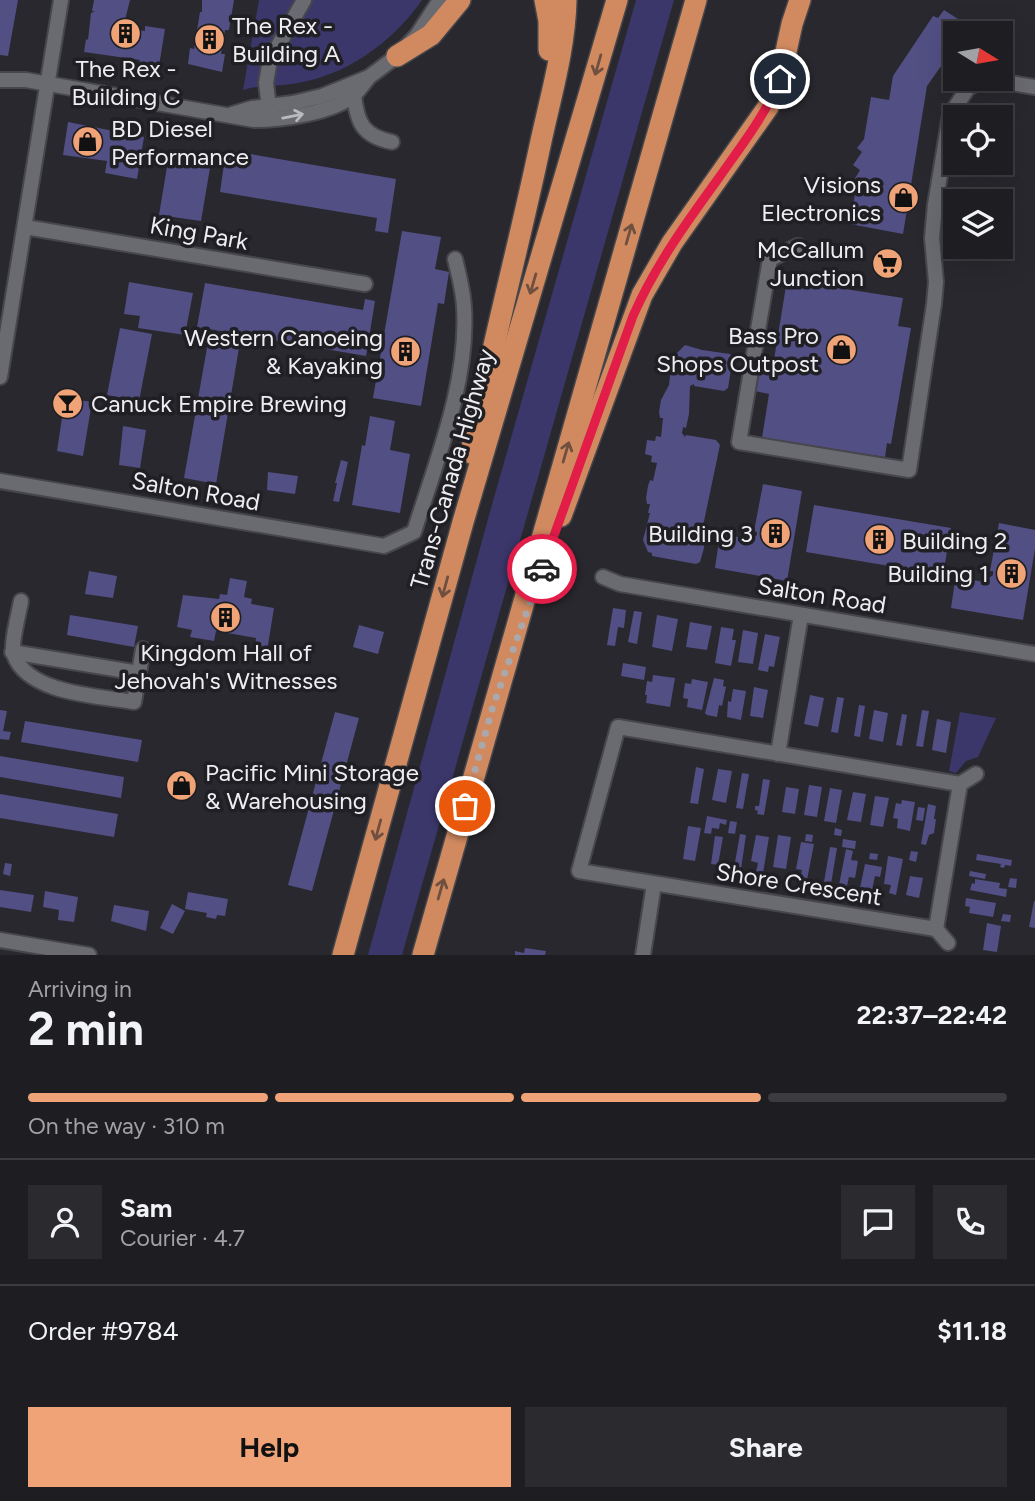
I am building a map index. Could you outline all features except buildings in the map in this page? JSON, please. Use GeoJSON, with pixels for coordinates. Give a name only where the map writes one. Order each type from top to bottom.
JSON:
{"type":"FeatureCollection","features":[{"type":"Feature","properties":{"kind":"highway"},"geometry":{"type":"LineString","coordinates":[[397,56],[431,35],[460,0]]}},
{"type":"Feature","properties":{"kind":"highway"},"geometry":{"type":"LineString","coordinates":[[533,181],[533,144],[549,43],[549,20],[545,0]]}},
{"type":"Feature","properties":{"kind":"highway"},"geometry":{"type":"LineString","coordinates":[[463,522],[464,490],[484,385],[533,181],[561,48],[566,0]]}},
{"type":"Feature","properties":{"kind":"highway","name":"Trans-Canada Highway"},"geometry":{"type":"LineString","coordinates":[[343,955],[463,522],[617,0]]}},
{"type":"Feature","properties":{"kind":"highway"},"geometry":{"type":"LineString","coordinates":[[423,955],[696,0]]}},
{"type":"Feature","properties":{"kind":"highway"},"geometry":{"type":"LineString","coordinates":[[493,706],[633,316],[672,243],[768,107],[780,79],[800,0]]}},
{"type":"Feature","properties":{"kind":"street"},"geometry":{"type":"LineString","coordinates":[[0,377],[61,0]]}},
{"type":"Feature","properties":{"kind":"street"},"geometry":{"type":"LineString","coordinates":[[269,107],[266,83],[270,60],[303,0]]}},
{"type":"Feature","properties":{"kind":"street"},"geometry":{"type":"LineString","coordinates":[[230,114],[322,96],[369,76],[397,56],[418,35],[440,0]]}},
{"type":"Feature","properties":{"kind":"street"},"geometry":{"type":"LineString","coordinates":[[0,80],[20,79],[254,120],[271,120],[327,108],[354,95],[369,76]]}},
{"type":"Feature","properties":{"kind":"street"},"geometry":{"type":"LineString","coordinates":[[798,246],[771,259],[739,442],[909,470],[934,304],[936,282],[932,238],[950,115],[968,88],[983,80],[1035,87]]}},
{"type":"Feature","properties":{"kind":"street"},"geometry":{"type":"LineString","coordinates":[[354,95],[356,116],[363,128],[376,139],[392,142]]}},
{"type":"Feature","properties":{"kind":"street","name":"King Park"},"geometry":{"type":"LineString","coordinates":[[25,227],[365,284]]}},
{"type":"Feature","properties":{"kind":"street","name":"Salton Road"},"geometry":{"type":"LineString","coordinates":[[0,481],[384,545],[414,532],[450,417],[463,346],[464,309],[455,259]]}},
{"type":"Feature","properties":{"kind":"street","name":"Salton Road"},"geometry":{"type":"LineString","coordinates":[[603,577],[620,584],[1035,654]]}},
{"type":"Feature","properties":{"kind":"street"},"geometry":{"type":"LineString","coordinates":[[20,601],[12,652],[23,670],[57,689],[134,702],[143,649]]}},
{"type":"Feature","properties":{"kind":"street"},"geometry":{"type":"LineString","coordinates":[[801,615],[778,754],[960,784],[976,774]]}},
{"type":"Feature","properties":{"kind":"street"},"geometry":{"type":"LineString","coordinates":[[12,652],[139,673]]}},
{"type":"Feature","properties":{"kind":"street","name":"Shore Crescent"},"geometry":{"type":"LineString","coordinates":[[778,754],[618,727],[579,871],[936,929]]}},
{"type":"Feature","properties":{"kind":"street"},"geometry":{"type":"LineString","coordinates":[[948,943],[936,929],[960,784]]}},
{"type":"Feature","properties":{"kind":"street"},"geometry":{"type":"LineString","coordinates":[[643,955],[654,884]]}},
{"type":"Feature","properties":{"kind":"street"},"geometry":{"type":"LineString","coordinates":[[0,940],[89,955]]}},
{"type":"Feature","properties":{"kind":"shaded area"},"geometry":{"type":"Polygon","coordinates":[[[259,0],[422,0],[397,30],[349,65],[312,80],[243,90],[259,0]]]}},
{"type":"Feature","properties":{"kind":"shaded area"},"geometry":{"type":"Polygon","coordinates":[[[636,0],[674,0],[402,955],[368,955],[493,501],[636,0]]]}},
{"type":"Feature","properties":{"kind":"shaded area"},"geometry":{"type":"Polygon","coordinates":[[[960,712],[996,718],[978,757],[966,761],[956,773],[949,771],[960,712]]]}},
{"type":"Feature","properties":{"kind":"way so far"},"geometry":{"type":"LineString","coordinates":[[465,806],[493,706],[542,569]]}},
{"type":"Feature","properties":{"kind":"place","name":"The Rex - Building C"},"geometry":{"type":"Point","coordinates":[126,34]}},
{"type":"Feature","properties":{"kind":"place","name":"The Rex - Building A"},"geometry":{"type":"Point","coordinates":[209,39]}},
{"type":"Feature","properties":{"kind":"place","name":"BD Diesel Performance"},"geometry":{"type":"Point","coordinates":[88,142]}},
{"type":"Feature","properties":{"kind":"place","name":"Visions Electronics"},"geometry":{"type":"Point","coordinates":[904,198]}},
{"type":"Feature","properties":{"kind":"place","name":"McCallum Junction"},"geometry":{"type":"Point","coordinates":[887,263]}},
{"type":"Feature","properties":{"kind":"place","name":"Bass Pro Shops Outpost"},"geometry":{"type":"Point","coordinates":[842,349]}},
{"type":"Feature","properties":{"kind":"place","name":"Western Canoeing & Kayaking"},"geometry":{"type":"Point","coordinates":[406,351]}},
{"type":"Feature","properties":{"kind":"place","name":"Canuck Empire Brewing"},"geometry":{"type":"Point","coordinates":[68,403]}},
{"type":"Feature","properties":{"kind":"place","name":"Building 3"},"geometry":{"type":"Point","coordinates":[776,533]}},
{"type":"Feature","properties":{"kind":"place","name":"Building 2"},"geometry":{"type":"Point","coordinates":[879,540]}},
{"type":"Feature","properties":{"kind":"place","name":"Building 1"},"geometry":{"type":"Point","coordinates":[1012,573]}},
{"type":"Feature","properties":{"kind":"place","name":"Kingdom Hall of Jehovah's Witnesses"},"geometry":{"type":"Point","coordinates":[226,618]}},
{"type":"Feature","properties":{"kind":"place","name":"Pacific Mini Storage & Warehousing"},"geometry":{"type":"Point","coordinates":[182,786]}},
{"type":"Feature","properties":{"kind":"route"},"geometry":{"type":"LineString","coordinates":[[542,569],[633,316],[650,280],[672,243],[754,129],[768,107],[780,79]]}}]}
